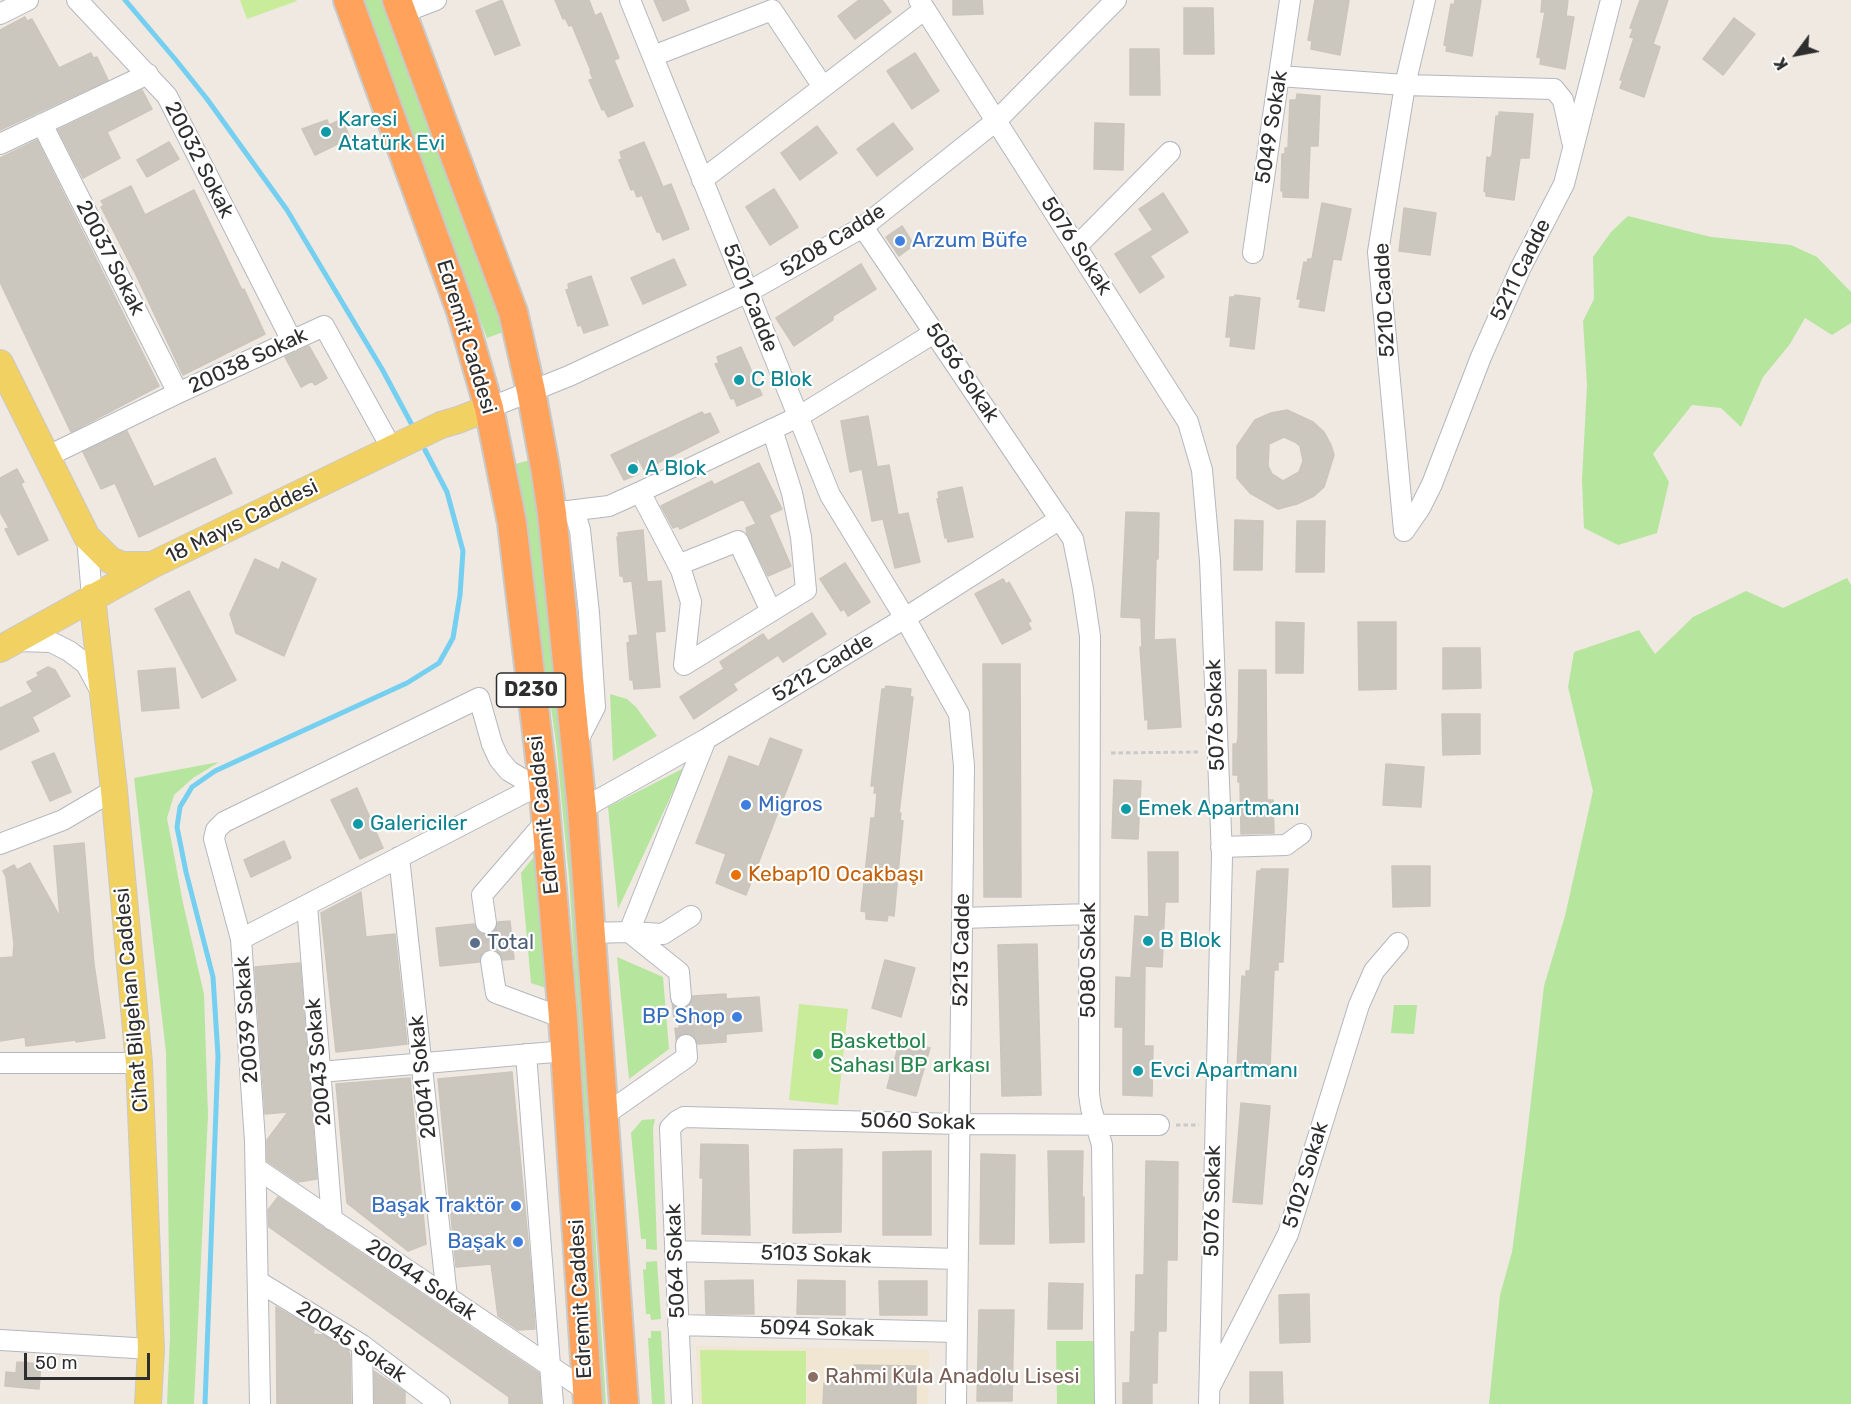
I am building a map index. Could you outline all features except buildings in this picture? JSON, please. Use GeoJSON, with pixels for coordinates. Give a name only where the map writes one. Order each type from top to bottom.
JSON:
{"type":"FeatureCollection","features":[{"type":"Feature","properties":{"kind":"highway","name":"Edremit Caddesi"},"geometry":{"type":"LineString","coordinates":[[348,0],[461,311],[489,408],[512,523],[539,785],[546,821],[566,1051],[587,1398]]}},
{"type":"Feature","properties":{"kind":"highway","name":"Edremit Caddesi"},"geometry":{"type":"LineString","coordinates":[[399,7],[513,312],[563,512],[575,746],[582,809],[624,1404]]}},
{"type":"Feature","properties":{"kind":"main road"},"geometry":{"type":"LineString","coordinates":[[2,371],[87,537],[110,560],[122,565],[152,565]]}},
{"type":"Feature","properties":{"kind":"main road","name":"18 Mayıs Caddesi"},"geometry":{"type":"LineString","coordinates":[[7,645],[152,565],[441,425],[489,408]]}},
{"type":"Feature","properties":{"kind":"main road","name":"Cihat Bilgehan Caddesi"},"geometry":{"type":"LineString","coordinates":[[92,597],[114,790],[139,1063],[151,1349],[148,1404]]}},
{"type":"Feature","properties":{"kind":"street"},"geometry":{"type":"LineString","coordinates":[[0,14],[28,0]]}},
{"type":"Feature","properties":{"kind":"street","name":"20032 Sokak"},"geometry":{"type":"LineString","coordinates":[[77,0],[167,96],[292,341]]}},
{"type":"Feature","properties":{"kind":"street"},"geometry":{"type":"LineString","coordinates":[[399,7],[436,0]]}},
{"type":"Feature","properties":{"kind":"street","name":"5201 Cadde"},"geometry":{"type":"LineString","coordinates":[[630,0],[830,495],[905,618]]}},
{"type":"Feature","properties":{"kind":"street","name":"5208 Cadde"},"geometry":{"type":"LineString","coordinates":[[489,408],[569,376],[748,292],[863,227],[996,121],[1116,0]]}},
{"type":"Feature","properties":{"kind":"street","name":"5049 Sokak"},"geometry":{"type":"LineString","coordinates":[[1252,253],[1290,0]]}},
{"type":"Feature","properties":{"kind":"street","name":"5210 Cadde"},"geometry":{"type":"LineString","coordinates":[[1404,531],[1378,252],[1405,84],[1425,0]]}},
{"type":"Feature","properties":{"kind":"street","name":"5211 Cadde"},"geometry":{"type":"LineString","coordinates":[[1404,531],[1420,508],[1432,484],[1480,357],[1520,269],[1564,184],[1611,0]]}},
{"type":"Feature","properties":{"kind":"street"},"geometry":{"type":"LineString","coordinates":[[702,180],[823,87],[922,4]]}},
{"type":"Feature","properties":{"kind":"street","name":"5076 Sokak"},"geometry":{"type":"LineString","coordinates":[[922,4],[1188,422],[1202,470],[1210,561],[1221,847],[1206,1399]]}},
{"type":"Feature","properties":{"kind":"street"},"geometry":{"type":"LineString","coordinates":[[653,56],[772,10],[823,87]]}},
{"type":"Feature","properties":{"kind":"street"},"geometry":{"type":"LineString","coordinates":[[0,144],[148,74]]}},
{"type":"Feature","properties":{"kind":"street"},"geometry":{"type":"LineString","coordinates":[[1279,76],[1405,84],[1554,89],[1563,100],[1574,146]]}},
{"type":"Feature","properties":{"kind":"street","name":"20037 Sokak"},"geometry":{"type":"LineString","coordinates":[[42,124],[178,393]]}},
{"type":"Feature","properties":{"kind":"street"},"geometry":{"type":"LineString","coordinates":[[1077,247],[1170,152]]}},
{"type":"Feature","properties":{"kind":"street","name":"5056 Sokak"},"geometry":{"type":"LineString","coordinates":[[863,227],[1060,519]]}},
{"type":"Feature","properties":{"kind":"street","name":"20038 Sokak"},"geometry":{"type":"LineString","coordinates":[[46,457],[324,326],[392,449]]}},
{"type":"Feature","properties":{"kind":"street"},"geometry":{"type":"LineString","coordinates":[[563,512],[609,506],[798,417],[934,333]]}},
{"type":"Feature","properties":{"kind":"street"},"geometry":{"type":"LineString","coordinates":[[640,492],[678,565],[691,603],[684,665],[806,590],[801,537],[792,493],[771,429]]}},
{"type":"Feature","properties":{"kind":"street","name":"5212 Cadde"},"geometry":{"type":"LineString","coordinates":[[582,809],[706,739],[905,618],[1060,519]]}},
{"type":"Feature","properties":{"kind":"street","name":"5080 Sokak"},"geometry":{"type":"LineString","coordinates":[[1060,519],[1073,539],[1090,636],[1089,1094],[1102,1145],[1105,1404]]}},
{"type":"Feature","properties":{"kind":"street"},"geometry":{"type":"LineString","coordinates":[[87,537],[92,597]]}},
{"type":"Feature","properties":{"kind":"street"},"geometry":{"type":"LineString","coordinates":[[678,565],[738,541],[771,611]]}},
{"type":"Feature","properties":{"kind":"street","name":"5213 Cadde"},"geometry":{"type":"LineString","coordinates":[[905,618],[959,714],[964,766],[956,1404]]}},
{"type":"Feature","properties":{"kind":"street"},"geometry":{"type":"LineString","coordinates":[[7,645],[51,642],[69,651],[86,664],[103,696]]}},
{"type":"Feature","properties":{"kind":"street"},"geometry":{"type":"LineString","coordinates":[[241,939],[214,839],[216,830],[224,822],[478,698],[499,759],[509,771],[539,785]]}},
{"type":"Feature","properties":{"kind":"street"},"geometry":{"type":"LineString","coordinates":[[629,932],[706,739]]}},
{"type":"Feature","properties":{"kind":"street","name":"20039 Sokak"},"geometry":{"type":"LineString","coordinates":[[260,1404],[256,1168],[241,939],[539,785]]}},
{"type":"Feature","properties":{"kind":"street"},"geometry":{"type":"LineString","coordinates":[[0,844],[63,820],[114,790]]}},
{"type":"Feature","properties":{"kind":"street"},"geometry":{"type":"LineString","coordinates":[[486,923],[482,895],[546,821]]}},
{"type":"Feature","properties":{"kind":"street"},"geometry":{"type":"LineString","coordinates":[[1221,847],[1286,845],[1300,834]]}},
{"type":"Feature","properties":{"kind":"street","name":"20041 Sokak"},"geometry":{"type":"LineString","coordinates":[[399,857],[447,1297]]}},
{"type":"Feature","properties":{"kind":"street","name":"20043 Sokak"},"geometry":{"type":"LineString","coordinates":[[307,905],[332,1220]]}},
{"type":"Feature","properties":{"kind":"street"},"geometry":{"type":"LineString","coordinates":[[962,918],[1089,914]]}},
{"type":"Feature","properties":{"kind":"street"},"geometry":{"type":"LineString","coordinates":[[590,933],[663,933],[691,916]]}},
{"type":"Feature","properties":{"kind":"street"},"geometry":{"type":"LineString","coordinates":[[629,932],[679,972],[681,997]]}},
{"type":"Feature","properties":{"kind":"street","name":"5102 Sokak"},"geometry":{"type":"LineString","coordinates":[[1206,1399],[1288,1234],[1359,1005],[1374,971],[1398,943]]}},
{"type":"Feature","properties":{"kind":"street"},"geometry":{"type":"LineString","coordinates":[[492,961],[496,993],[563,1018]]}},
{"type":"Feature","properties":{"kind":"street"},"geometry":{"type":"LineString","coordinates":[[603,1116],[687,1057],[686,1045]]}},
{"type":"Feature","properties":{"kind":"street"},"geometry":{"type":"LineString","coordinates":[[320,1072],[566,1051]]}},
{"type":"Feature","properties":{"kind":"street"},"geometry":{"type":"LineString","coordinates":[[526,1054],[553,1404]]}},
{"type":"Feature","properties":{"kind":"street"},"geometry":{"type":"LineString","coordinates":[[0,1063],[139,1063]]}},
{"type":"Feature","properties":{"kind":"street","name":"5060 Sokak"},"geometry":{"type":"LineString","coordinates":[[677,1121],[684,1118],[959,1124],[1159,1125]]}},
{"type":"Feature","properties":{"kind":"street","name":"5064 Sokak"},"geometry":{"type":"LineString","coordinates":[[677,1121],[670,1128],[682,1404]]}},
{"type":"Feature","properties":{"kind":"street","name":"20044 Sokak"},"geometry":{"type":"LineString","coordinates":[[256,1168],[550,1367],[587,1398]]}},
{"type":"Feature","properties":{"kind":"street","name":"5103 Sokak"},"geometry":{"type":"LineString","coordinates":[[675,1251],[958,1259]]}},
{"type":"Feature","properties":{"kind":"street","name":"20045 Sokak"},"geometry":{"type":"LineString","coordinates":[[259,1282],[362,1345],[440,1404]]}},
{"type":"Feature","properties":{"kind":"street","name":"5094 Sokak"},"geometry":{"type":"LineString","coordinates":[[678,1325],[957,1332]]}},
{"type":"Feature","properties":{"kind":"street"},"geometry":{"type":"LineString","coordinates":[[0,1340],[151,1349]]}},
{"type":"Feature","properties":{"kind":"street"},"geometry":{"type":"LineString","coordinates":[[362,1345],[363,1404]]}},
{"type":"Feature","properties":{"kind":"path"},"geometry":{"type":"LineString","coordinates":[[1111,753],[1218,752]]}},
{"type":"Feature","properties":{"kind":"path"},"geometry":{"type":"LineString","coordinates":[[1159,1125],[1215,1124]]}},
{"type":"Feature","properties":{"kind":"shaded area","name":"Rahmi Kula Anadolu Lisesi"},"geometry":{"type":"Polygon","coordinates":[[[696,1346],[929,1350],[928,1404],[699,1404],[696,1346]]]}},
{"type":"Feature","properties":{"kind":"green space"},"geometry":{"type":"Polygon","coordinates":[[[240,0],[296,0],[297,1],[247,19],[240,0]]]}},
{"type":"Feature","properties":{"kind":"green space"},"geometry":{"type":"Polygon","coordinates":[[[362,0],[385,0],[506,331],[487,338],[362,0]]]}},
{"type":"Feature","properties":{"kind":"green space"},"geometry":{"type":"Polygon","coordinates":[[[1628,216],[1711,237],[1791,245],[1817,257],[1851,292],[1851,323],[1832,335],[1805,318],[1790,344],[1763,377],[1741,427],[1721,408],[1692,405],[1653,454],[1669,482],[1657,533],[1618,545],[1584,528],[1582,480],[1587,385],[1583,321],[1594,299],[1593,257],[1611,232],[1628,216]]]}},
{"type":"Feature","properties":{"kind":"green space"},"geometry":{"type":"Polygon","coordinates":[[[531,460],[573,879],[606,1404],[602,1404],[569,878],[556,742],[515,464],[531,460]]]}},
{"type":"Feature","properties":{"kind":"green space"},"geometry":{"type":"Polygon","coordinates":[[[1847,578],[1851,585],[1851,1404],[1489,1404],[1500,1295],[1512,1252],[1544,986],[1565,916],[1593,791],[1568,687],[1574,652],[1639,630],[1655,654],[1693,617],[1746,591],[1783,608],[1847,578]]]}},
{"type":"Feature","properties":{"kind":"green space"},"geometry":{"type":"Polygon","coordinates":[[[610,694],[627,699],[636,707],[657,736],[613,761],[610,694]]]}},
{"type":"Feature","properties":{"kind":"green space"},"geometry":{"type":"Polygon","coordinates":[[[219,762],[193,778],[174,795],[167,818],[183,903],[204,994],[208,1115],[194,1404],[167,1404],[170,1337],[166,1052],[134,778],[219,762]]]}},
{"type":"Feature","properties":{"kind":"green space"},"geometry":{"type":"Polygon","coordinates":[[[684,768],[618,909],[608,807],[684,768]]]}},
{"type":"Feature","properties":{"kind":"green space"},"geometry":{"type":"Polygon","coordinates":[[[536,854],[546,988],[531,983],[521,873],[536,854]]]}},
{"type":"Feature","properties":{"kind":"green space"},"geometry":{"type":"Polygon","coordinates":[[[617,957],[663,977],[669,1049],[629,1079],[617,957]]]}},
{"type":"Feature","properties":{"kind":"green space","name":"Basketbol Sahası BP arkası"},"geometry":{"type":"Polygon","coordinates":[[[799,1004],[848,1009],[838,1105],[789,1100],[799,1004]]]}},
{"type":"Feature","properties":{"kind":"green space"},"geometry":{"type":"Polygon","coordinates":[[[1394,1005],[1417,1005],[1414,1034],[1391,1033],[1394,1005]]]}},
{"type":"Feature","properties":{"kind":"green space"},"geometry":{"type":"Polygon","coordinates":[[[655,1119],[653,1128],[657,1250],[646,1249],[646,1239],[641,1239],[631,1133],[642,1120],[655,1119]]]}},
{"type":"Feature","properties":{"kind":"green space"},"geometry":{"type":"Polygon","coordinates":[[[657,1261],[661,1319],[651,1320],[650,1314],[646,1314],[643,1270],[646,1269],[646,1262],[657,1261]]]}},
{"type":"Feature","properties":{"kind":"green space"},"geometry":{"type":"Polygon","coordinates":[[[651,1331],[661,1331],[665,1404],[652,1404],[648,1338],[651,1338],[651,1331]]]}},
{"type":"Feature","properties":{"kind":"green space"},"geometry":{"type":"Polygon","coordinates":[[[1056,1341],[1095,1341],[1096,1404],[1057,1404],[1056,1341]]]}},
{"type":"Feature","properties":{"kind":"green space"},"geometry":{"type":"Polygon","coordinates":[[[700,1350],[806,1351],[806,1404],[702,1404],[700,1350]]]}},
{"type":"Feature","properties":{"kind":"waterway"},"geometry":{"type":"LineString","coordinates":[[125,0],[207,99],[287,210],[382,369],[411,423]]}},
{"type":"Feature","properties":{"kind":"waterway"},"geometry":{"type":"LineString","coordinates":[[205,1404],[218,1056],[213,977],[177,827],[180,807],[192,787],[215,771],[407,683],[439,663],[453,638],[460,595],[463,551],[447,492],[425,450]]}},
{"type":"Feature","properties":{"kind":"tunnel"},"geometry":{"type":"LineString","coordinates":[[486,923],[491,961]]}},
{"type":"Feature","properties":{"kind":"tunnel"},"geometry":{"type":"LineString","coordinates":[[681,997],[686,1045]]}},
{"type":"Feature","properties":{"kind":"place","name":"Karesi Atatürk Evi"},"geometry":{"type":"Point","coordinates":[326,132]}},
{"type":"Feature","properties":{"kind":"place","name":"Arzum Büfe"},"geometry":{"type":"Point","coordinates":[900,241]}},
{"type":"Feature","properties":{"kind":"place","name":"C Blok"},"geometry":{"type":"Point","coordinates":[739,380]}},
{"type":"Feature","properties":{"kind":"place","name":"A Blok"},"geometry":{"type":"Point","coordinates":[633,469]}},
{"type":"Feature","properties":{"kind":"place","name":"Migros"},"geometry":{"type":"Point","coordinates":[746,805]}},
{"type":"Feature","properties":{"kind":"place","name":"Emek Apartmanı"},"geometry":{"type":"Point","coordinates":[1126,809]}},
{"type":"Feature","properties":{"kind":"place","name":"Galericiler"},"geometry":{"type":"Point","coordinates":[358,824]}},
{"type":"Feature","properties":{"kind":"place","name":"Kebap10 Ocakbaşı"},"geometry":{"type":"Point","coordinates":[736,875]}},
{"type":"Feature","properties":{"kind":"place","name":"B Blok"},"geometry":{"type":"Point","coordinates":[1148,941]}},
{"type":"Feature","properties":{"kind":"place","name":"Total"},"geometry":{"type":"Point","coordinates":[475,943]}},
{"type":"Feature","properties":{"kind":"place","name":"BP Shop"},"geometry":{"type":"Point","coordinates":[737,1017]}},
{"type":"Feature","properties":{"kind":"place","name":"Basketbol Sahası BP arkası"},"geometry":{"type":"Point","coordinates":[818,1054]}},
{"type":"Feature","properties":{"kind":"place","name":"Evci Apartmanı"},"geometry":{"type":"Point","coordinates":[1138,1071]}},
{"type":"Feature","properties":{"kind":"place","name":"Başak Traktör"},"geometry":{"type":"Point","coordinates":[516,1206]}},
{"type":"Feature","properties":{"kind":"place","name":"Başak"},"geometry":{"type":"Point","coordinates":[518,1242]}},
{"type":"Feature","properties":{"kind":"place","name":"Rahmi Kula Anadolu Lisesi"},"geometry":{"type":"Point","coordinates":[813,1377]}}]}
